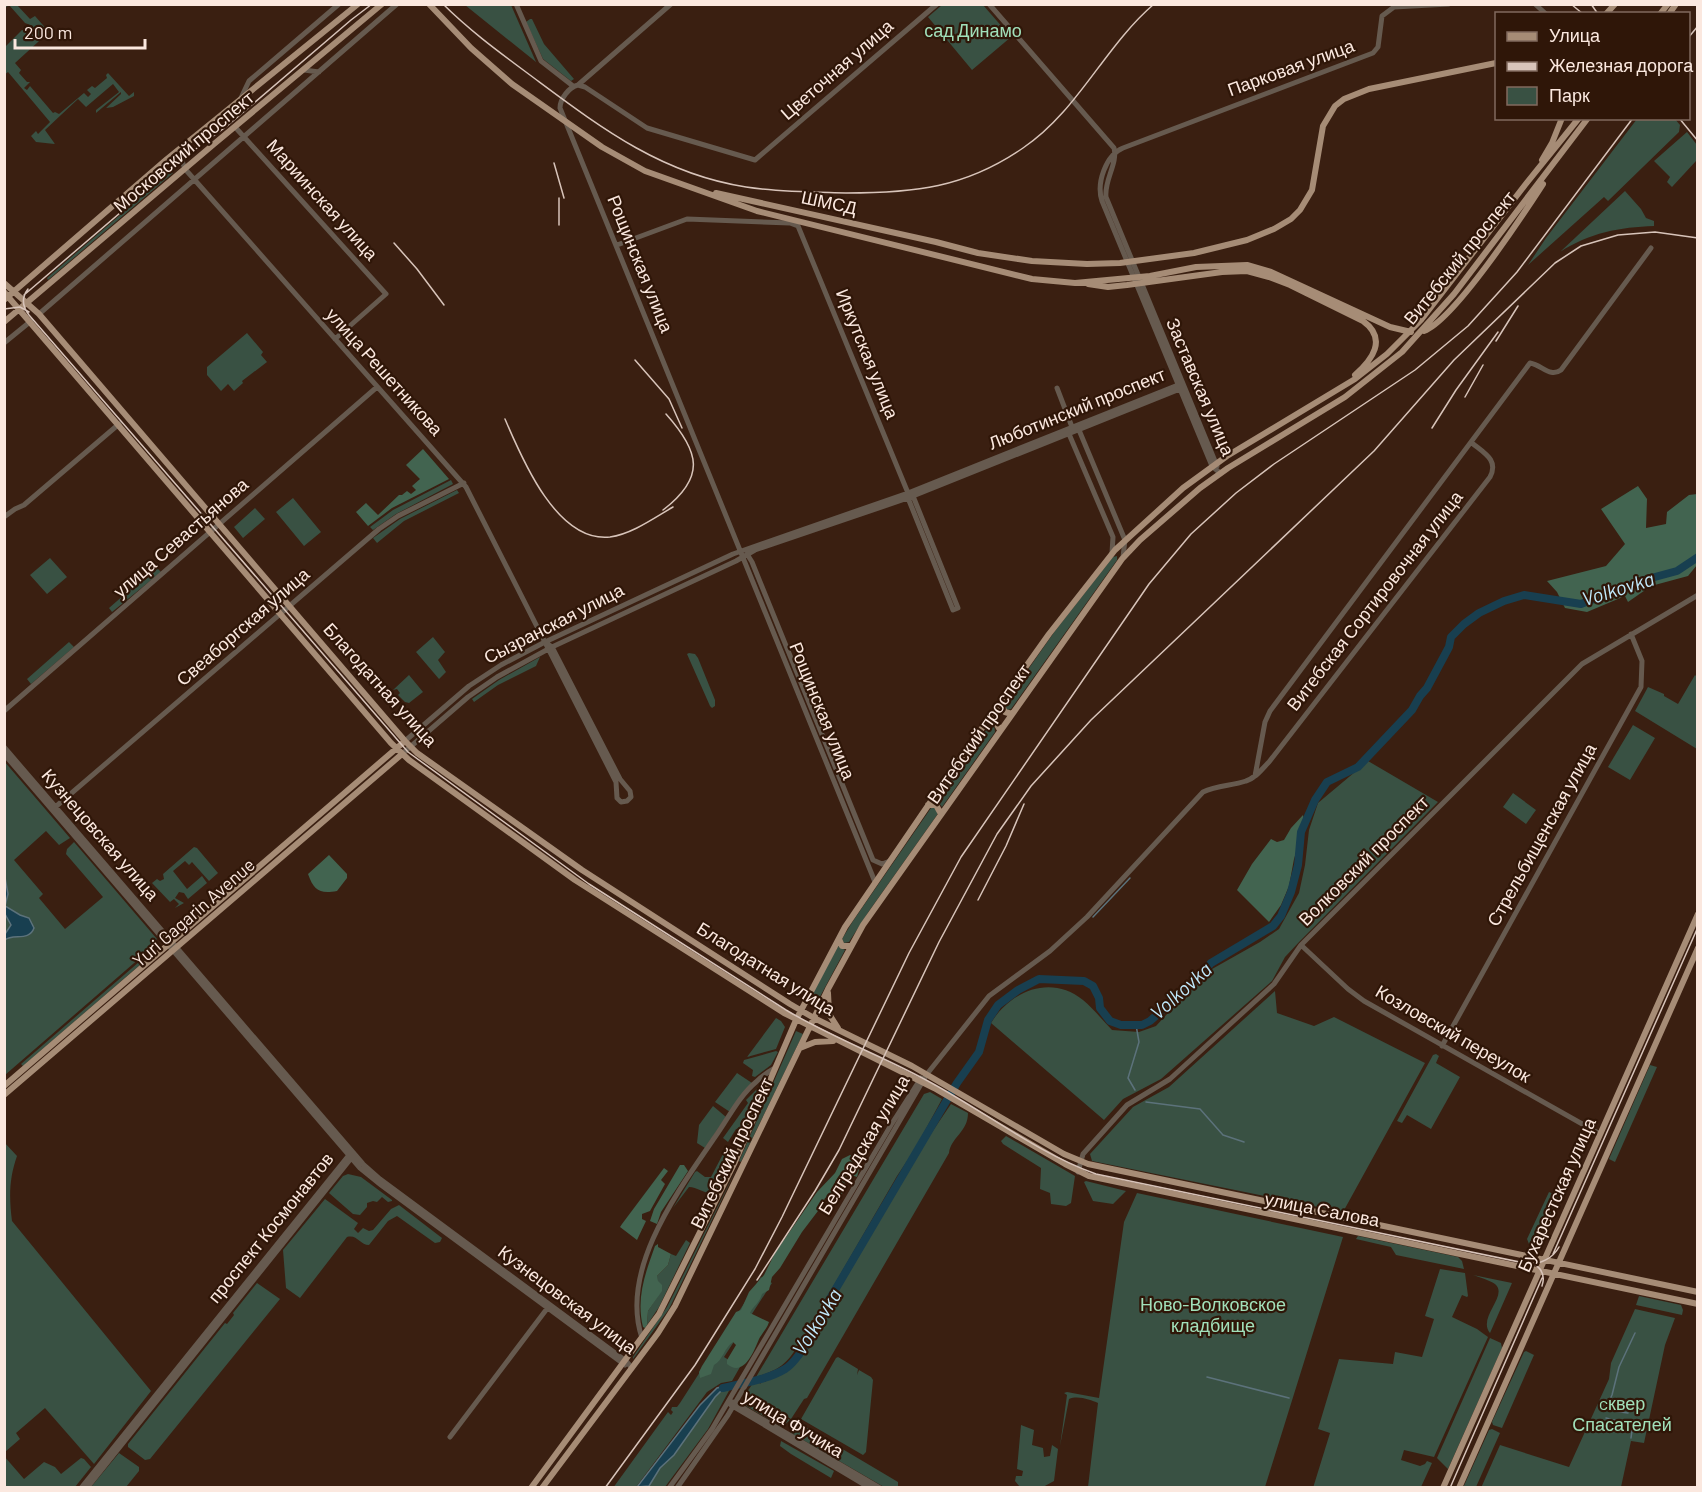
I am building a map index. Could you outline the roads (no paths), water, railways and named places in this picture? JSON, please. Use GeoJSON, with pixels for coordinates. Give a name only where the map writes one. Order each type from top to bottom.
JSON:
{"type":"FeatureCollection","features":[{"type":"Feature","properties":{"kind":"main road","name":"Московский проспект"},"geometry":{"type":"LineString","coordinates":[[8,295],[188,142],[358,4]]}},
{"type":"Feature","properties":{"kind":"main road","name":"Московский проспект"},"geometry":{"type":"LineString","coordinates":[[4,322],[382,4]]}},
{"type":"Feature","properties":{"kind":"main road","name":"ШМСД"},"geometry":{"type":"LineString","coordinates":[[430,4],[492,65],[588,136],[645,168],[721,194],[978,253],[1059,263],[1120,263],[1194,253],[1247,240],[1274,229],[1291,219],[1309,197],[1316,172],[1323,126],[1335,106],[1356,92],[1495,63]]}},
{"type":"Feature","properties":{"kind":"main road","name":"ШМСД"},"geometry":{"type":"LineString","coordinates":[[430,4],[464,42],[512,84],[602,147],[645,171],[756,211],[1032,279],[1075,283],[1149,276],[1196,267],[1224,265],[1257,267],[1390,327],[1407,332],[1421,331],[1438,323],[1465,292],[1507,238],[1562,153]]}},
{"type":"Feature","properties":{"kind":"main road"},"geometry":{"type":"LineString","coordinates":[[1525,185],[1552,143],[1561,120]]}},
{"type":"Feature","properties":{"kind":"main road","name":"Витебский проспект"},"geometry":{"type":"LineString","coordinates":[[531,1488],[642,1338],[666,1301],[734,1164],[796,1020],[839,939],[928,805],[1049,634],[1112,554],[1133,532],[1183,488],[1214,465],[1341,388],[1387,354],[1421,320],[1577,120]]}},
{"type":"Feature","properties":{"kind":"main road","name":"Витебский проспект"},"geometry":{"type":"LineString","coordinates":[[542,1488],[632,1368],[675,1306],[828,989],[863,925],[1122,559],[1192,494],[1220,473],[1345,397],[1402,352],[1454,294],[1587,120]]}},
{"type":"Feature","properties":{"kind":"main road"},"geometry":{"type":"LineString","coordinates":[[1075,283],[1108,287],[1235,271],[1269,277],[1367,324],[1373,331],[1376,339],[1373,354],[1363,368],[1341,388]]}},
{"type":"Feature","properties":{"kind":"main road","name":"Благодатная улица"},"geometry":{"type":"LineString","coordinates":[[4,283],[8,295],[20,310],[402,754],[575,880],[796,1020],[921,1081]]}},
{"type":"Feature","properties":{"kind":"main road","name":"Благодатная улица"},"geometry":{"type":"LineString","coordinates":[[8,295],[28,303],[39,314],[411,747],[582,870],[801,1011],[927,1074]]}},
{"type":"Feature","properties":{"kind":"main road"},"geometry":{"type":"LineString","coordinates":[[152,462],[160,455]]}},
{"type":"Feature","properties":{"kind":"main road"},"geometry":{"type":"LineString","coordinates":[[1133,532],[1134,538],[1140,540]]}},
{"type":"Feature","properties":{"kind":"main road"},"geometry":{"type":"LineString","coordinates":[[1000,704],[1005,712],[1012,714]]}},
{"type":"Feature","properties":{"kind":"main road"},"geometry":{"type":"LineString","coordinates":[[987,722],[996,723],[1000,730]]}},
{"type":"Feature","properties":{"kind":"main road","name":"Сызранская улица"},"geometry":{"type":"LineString","coordinates":[[396,748],[405,741]]}},
{"type":"Feature","properties":{"kind":"main road","name":"Yuri Gagarin Avenue"},"geometry":{"type":"LineString","coordinates":[[4,1095],[396,748]]}},
{"type":"Feature","properties":{"kind":"main road","name":"Yuri Gagarin Avenue"},"geometry":{"type":"LineString","coordinates":[[4,1086],[402,754]]}},
{"type":"Feature","properties":{"kind":"main road"},"geometry":{"type":"LineString","coordinates":[[928,805],[936,805],[941,814]]}},
{"type":"Feature","properties":{"kind":"main road","name":"Бухарестская улица"},"geometry":{"type":"LineString","coordinates":[[1443,1488],[1698,914]]}},
{"type":"Feature","properties":{"kind":"main road"},"geometry":{"type":"LineString","coordinates":[[839,939],[840,944],[845,948],[851,946]]}},
{"type":"Feature","properties":{"kind":"main road","name":"Бухарестская улица"},"geometry":{"type":"LineString","coordinates":[[1459,1488],[1698,948]]}},
{"type":"Feature","properties":{"kind":"main road"},"geometry":{"type":"LineString","coordinates":[[828,989],[829,1014],[840,1031]]}},
{"type":"Feature","properties":{"kind":"main road"},"geometry":{"type":"LineString","coordinates":[[800,1048],[815,1042],[837,1041]]}},
{"type":"Feature","properties":{"kind":"main road","name":"улица Салова"},"geometry":{"type":"LineString","coordinates":[[927,1074],[1064,1154],[1080,1161],[1150,1178],[1698,1292]]}},
{"type":"Feature","properties":{"kind":"main road","name":"улица Салова"},"geometry":{"type":"LineString","coordinates":[[921,1081],[1078,1172],[1114,1183],[1698,1304]]}},
{"type":"Feature","properties":{"kind":"main road"},"geometry":{"type":"LineString","coordinates":[[1617,1096],[1629,1102]]}},
{"type":"Feature","properties":{"kind":"main road"},"geometry":{"type":"LineString","coordinates":[[734,1164],[742,1167]]}},
{"type":"Feature","properties":{"kind":"main road"},"geometry":{"type":"LineString","coordinates":[[1545,1259],[1554,1274]]}},
{"type":"Feature","properties":{"kind":"main road"},"geometry":{"type":"LineString","coordinates":[[1616,1287],[1616,1279],[1620,1275]]}},
{"type":"Feature","properties":{"kind":"main road"},"geometry":{"type":"LineString","coordinates":[[1653,1295],[1656,1283]]}},
{"type":"Feature","properties":{"kind":"street","name":"Московский проспект"},"geometry":{"type":"LineString","coordinates":[[238,102],[249,81],[339,4]]}},
{"type":"Feature","properties":{"kind":"street"},"geometry":{"type":"LineString","coordinates":[[39,314],[397,4]]}},
{"type":"Feature","properties":{"kind":"street"},"geometry":{"type":"LineString","coordinates":[[516,4],[541,61],[575,85],[671,4]]}},
{"type":"Feature","properties":{"kind":"street","name":"Цветочная улица"},"geometry":{"type":"LineString","coordinates":[[575,85],[585,87],[647,128],[753,160],[757,159],[937,4]]}},
{"type":"Feature","properties":{"kind":"street"},"geometry":{"type":"LineString","coordinates":[[989,4],[1116,151]]}},
{"type":"Feature","properties":{"kind":"street","name":"Парковая улица"},"geometry":{"type":"LineString","coordinates":[[1116,151],[1373,53],[1378,47],[1382,16],[1390,8],[1449,4]]}},
{"type":"Feature","properties":{"kind":"street"},"geometry":{"type":"LineString","coordinates":[[304,70],[319,72]]}},
{"type":"Feature","properties":{"kind":"street","name":"Рощинская улица"},"geometry":{"type":"LineString","coordinates":[[575,85],[560,102],[561,111],[740,551],[746,556],[873,860],[882,864],[890,861]]}},
{"type":"Feature","properties":{"kind":"street","name":"Мариинская улица"},"geometry":{"type":"LineString","coordinates":[[236,127],[386,294],[335,339]]}},
{"type":"Feature","properties":{"kind":"street"},"geometry":{"type":"LineString","coordinates":[[185,169],[181,155],[188,142]]}},
{"type":"Feature","properties":{"kind":"street","name":"Заставская улица"},"geometry":{"type":"LineString","coordinates":[[1116,151],[1110,156],[1103,175],[1101,196],[1180,386],[1214,465],[1220,473]]}},
{"type":"Feature","properties":{"kind":"street","name":"улица Решетникова"},"geometry":{"type":"LineString","coordinates":[[185,169],[464,483],[545,642],[550,648],[620,779],[630,791],[631,797],[627,801],[621,802],[617,798],[616,782],[550,648]]}},
{"type":"Feature","properties":{"kind":"street","name":"Иркутская улица"},"geometry":{"type":"LineString","coordinates":[[617,245],[687,219],[790,223],[798,226],[909,496],[953,610],[958,608],[909,496]]}},
{"type":"Feature","properties":{"kind":"street","name":"Витебская Сортировочная улица"},"geometry":{"type":"LineString","coordinates":[[1255,776],[1265,722],[1270,711],[1530,363],[1554,374],[1561,370],[1651,248]]}},
{"type":"Feature","properties":{"kind":"street"},"geometry":{"type":"LineString","coordinates":[[4,343],[31,321]]}},
{"type":"Feature","properties":{"kind":"street","name":"Люботинский проспект"},"geometry":{"type":"LineString","coordinates":[[740,551],[909,496],[1180,386]]}},
{"type":"Feature","properties":{"kind":"street","name":"улица Севастьянова"},"geometry":{"type":"LineString","coordinates":[[4,711],[378,387]]}},
{"type":"Feature","properties":{"kind":"street"},"geometry":{"type":"LineString","coordinates":[[1057,388],[1125,540],[1122,559]]}},
{"type":"Feature","properties":{"kind":"street"},"geometry":{"type":"LineString","coordinates":[[4,517],[24,505],[119,424]]}},
{"type":"Feature","properties":{"kind":"street"},"geometry":{"type":"LineString","coordinates":[[1076,428],[1069,434],[1113,537],[1112,554]]}},
{"type":"Feature","properties":{"kind":"street","name":"Люботинский проспект"},"geometry":{"type":"LineString","coordinates":[[746,556],[1069,434]]}},
{"type":"Feature","properties":{"kind":"street","name":"Витебская Сортировочная улица"},"geometry":{"type":"LineString","coordinates":[[1255,776],[1269,762],[1490,477],[1494,468],[1493,461],[1472,443]]}},
{"type":"Feature","properties":{"kind":"street","name":"Свеаборгская улица"},"geometry":{"type":"LineString","coordinates":[[54,808],[386,524],[464,483]]}},
{"type":"Feature","properties":{"kind":"street","name":"Сызранская улица"},"geometry":{"type":"LineString","coordinates":[[405,741],[469,686],[508,661],[740,551]]}},
{"type":"Feature","properties":{"kind":"street","name":"Рощинская улица"},"geometry":{"type":"LineString","coordinates":[[746,556],[875,882]]}},
{"type":"Feature","properties":{"kind":"street","name":"Сызранская улица"},"geometry":{"type":"LineString","coordinates":[[402,754],[474,692],[513,668],[550,648],[746,556]]}},
{"type":"Feature","properties":{"kind":"street","name":"Волковский проспект"},"geometry":{"type":"LineString","coordinates":[[1078,1172],[1083,1154],[1132,1100],[1170,1079],[1276,982],[1301,945],[1580,666],[1698,595]]}},
{"type":"Feature","properties":{"kind":"street","name":"Стрельбищенская улица"},"geometry":{"type":"LineString","coordinates":[[1442,1046],[1641,687],[1642,661],[1631,634]]}},
{"type":"Feature","properties":{"kind":"street"},"geometry":{"type":"LineString","coordinates":[[508,661],[513,668]]}},
{"type":"Feature","properties":{"kind":"street","name":"Кузнецовская улица"},"geometry":{"type":"LineString","coordinates":[[4,747],[351,1156],[632,1368]]}},
{"type":"Feature","properties":{"kind":"street","name":"Кузнецовская улица"},"geometry":{"type":"LineString","coordinates":[[4,754],[54,808]]}},
{"type":"Feature","properties":{"kind":"street"},"geometry":{"type":"LineString","coordinates":[[927,1074],[989,996],[1050,951],[1088,917],[1203,792],[1217,786],[1245,782],[1255,776]]}},
{"type":"Feature","properties":{"kind":"street","name":"Козловский переулок"},"geometry":{"type":"LineString","coordinates":[[1301,945],[1358,997],[1600,1134]]}},
{"type":"Feature","properties":{"kind":"street","name":"Витебский проспект"},"geometry":{"type":"LineString","coordinates":[[642,1338],[638,1323],[637,1297],[646,1259],[660,1226],[688,1176],[743,1098],[755,1082],[776,1067]]}},
{"type":"Feature","properties":{"kind":"street","name":"Белградская улица"},"geometry":{"type":"LineString","coordinates":[[732,1403],[735,1391],[745,1374],[927,1074]]}},
{"type":"Feature","properties":{"kind":"street","name":"Белградская улица"},"geometry":{"type":"LineString","coordinates":[[732,1403],[742,1390],[921,1081]]}},
{"type":"Feature","properties":{"kind":"street","name":"проспект Космонавтов"},"geometry":{"type":"LineString","coordinates":[[81,1488],[351,1156]]}},
{"type":"Feature","properties":{"kind":"street","name":"проспект Космонавтов"},"geometry":{"type":"LineString","coordinates":[[87,1488],[351,1156]]}},
{"type":"Feature","properties":{"kind":"street"},"geometry":{"type":"LineString","coordinates":[[450,1437],[548,1306]]}},
{"type":"Feature","properties":{"kind":"street"},"geometry":{"type":"LineString","coordinates":[[669,1488],[732,1403]]}},
{"type":"Feature","properties":{"kind":"street"},"geometry":{"type":"LineString","coordinates":[[677,1488],[708,1445],[732,1403]]}},
{"type":"Feature","properties":{"kind":"street","name":"улица Фучика"},"geometry":{"type":"LineString","coordinates":[[732,1403],[870,1488]]}},
{"type":"Feature","properties":{"kind":"street","name":"улица Фучика"},"geometry":{"type":"LineString","coordinates":[[732,1403],[880,1488]]}},
{"type":"Feature","properties":{"kind":"water"},"geometry":{"type":"Polygon","coordinates":[[[4,872],[8,894],[5,906],[29,918],[34,928],[28,935],[5,940],[5,934],[11,925],[5,914],[4,872]]]}},
{"type":"Feature","properties":{"kind":"water"},"geometry":{"type":"Polygon","coordinates":[[[732,1384],[730,1389],[721,1391],[715,1397],[674,1455],[660,1468],[649,1486],[637,1487],[700,1405],[717,1388],[732,1384]]]}},
{"type":"Feature","properties":{"kind":"waterway","name":"Volkovka"},"geometry":{"type":"LineString","coordinates":[[723,1388],[771,1376],[785,1369],[797,1357],[957,1083],[979,1052],[988,1020],[998,1005],[1018,990],[1039,979],[1084,981],[1093,986],[1099,998],[1100,1008],[1110,1021],[1121,1025],[1142,1025],[1150,1021],[1191,985],[1211,963],[1273,926],[1281,916],[1291,892],[1298,865],[1301,832],[1315,800],[1327,782],[1358,767],[1412,710],[1449,647],[1451,637],[1464,624],[1479,613],[1504,601],[1524,595],[1581,604],[1640,581],[1677,571],[1698,557]]}},
{"type":"Feature","properties":{"kind":"waterway"},"geometry":{"type":"LineString","coordinates":[[1093,917],[1130,878]]}},
{"type":"Feature","properties":{"kind":"waterway"},"geometry":{"type":"LineString","coordinates":[[1135,1090],[1128,1078],[1139,1042],[1136,1025]]}},
{"type":"Feature","properties":{"kind":"waterway"},"geometry":{"type":"LineString","coordinates":[[1146,1102],[1200,1109],[1223,1135],[1244,1142]]}},
{"type":"Feature","properties":{"kind":"waterway"},"geometry":{"type":"LineString","coordinates":[[1628,1413],[1606,1408],[1619,1367],[1635,1333]]}},
{"type":"Feature","properties":{"kind":"waterway"},"geometry":{"type":"LineString","coordinates":[[1207,1377],[1289,1398]]}},
{"type":"Feature","properties":{"kind":"waterway"},"geometry":{"type":"LineString","coordinates":[[1606,1418],[1610,1419]]}},
{"type":"Feature","properties":{"kind":"waterway"},"geometry":{"type":"LineString","coordinates":[[1613,1420],[1627,1422]]}},
{"type":"Feature","properties":{"kind":"waterway"},"geometry":{"type":"LineString","coordinates":[[1632,1423],[1646,1425]]}},
{"type":"Feature","properties":{"kind":"waterway"},"geometry":{"type":"LineString","coordinates":[[1631,1438],[1633,1423]]}},
{"type":"Feature","properties":{"kind":"tram line"},"geometry":{"type":"LineString","coordinates":[[24,295],[189,154],[227,126],[372,4]]}},
{"type":"Feature","properties":{"kind":"tram line"},"geometry":{"type":"LineString","coordinates":[[28,289],[23,302],[29,315],[408,752],[589,884],[786,1010],[926,1080],[1030,1142],[1096,1174],[1529,1264],[1546,1260],[1559,1247]]}},
{"type":"Feature","properties":{"kind":"tram line"},"geometry":{"type":"LineString","coordinates":[[4,309],[20,307],[29,312]]}},
{"type":"Feature","properties":{"kind":"tram line"},"geometry":{"type":"LineString","coordinates":[[1553,1254],[1698,927]]}},
{"type":"Feature","properties":{"kind":"tram line"},"geometry":{"type":"LineString","coordinates":[[1529,1261],[1541,1271],[1542,1286]]}},
{"type":"Feature","properties":{"kind":"tram line"},"geometry":{"type":"LineString","coordinates":[[1450,1488],[1542,1278]]}},
{"type":"Feature","properties":{"kind":"railway"},"geometry":{"type":"LineString","coordinates":[[443,4],[489,44],[562,99],[611,133],[661,161],[716,181],[746,187],[846,193],[894,192],[938,186],[980,172],[1002,161],[1023,148],[1060,116],[1120,39],[1154,4]]}},
{"type":"Feature","properties":{"kind":"railway"},"geometry":{"type":"LineString","coordinates":[[1571,4],[1581,12]]}},
{"type":"Feature","properties":{"kind":"railway"},"geometry":{"type":"LineString","coordinates":[[1591,4],[1597,12]]}},
{"type":"Feature","properties":{"kind":"railway"},"geometry":{"type":"LineString","coordinates":[[1690,36],[1698,26]]}},
{"type":"Feature","properties":{"kind":"railway"},"geometry":{"type":"LineString","coordinates":[[605,1488],[695,1365],[755,1269],[909,953],[961,857],[1149,584],[1191,534],[1236,493],[1274,464],[1415,370],[1468,326],[1517,272],[1631,120]]}},
{"type":"Feature","properties":{"kind":"railway"},"geometry":{"type":"LineString","coordinates":[[1681,120],[1698,141]]}},
{"type":"Feature","properties":{"kind":"railway"},"geometry":{"type":"LineString","coordinates":[[554,163],[564,198]]}},
{"type":"Feature","properties":{"kind":"railway"},"geometry":{"type":"LineString","coordinates":[[559,198],[559,225]]}},
{"type":"Feature","properties":{"kind":"railway"},"geometry":{"type":"LineString","coordinates":[[757,1280],[839,1150],[939,942],[997,834],[1031,786],[1091,720],[1374,451],[1454,360],[1555,263],[1581,246],[1618,235],[1655,232],[1698,238]]}},
{"type":"Feature","properties":{"kind":"railway"},"geometry":{"type":"LineString","coordinates":[[394,243],[444,305]]}},
{"type":"Feature","properties":{"kind":"railway"},"geometry":{"type":"LineString","coordinates":[[1496,341],[1518,306]]}},
{"type":"Feature","properties":{"kind":"railway"},"geometry":{"type":"LineString","coordinates":[[1432,428],[1498,332]]}},
{"type":"Feature","properties":{"kind":"railway"},"geometry":{"type":"LineString","coordinates":[[635,360],[669,399],[682,428]]}},
{"type":"Feature","properties":{"kind":"railway"},"geometry":{"type":"LineString","coordinates":[[1465,397],[1483,365]]}},
{"type":"Feature","properties":{"kind":"railway"},"geometry":{"type":"LineString","coordinates":[[663,510],[677,498],[686,486],[692,475],[693,464],[686,440],[666,414]]}},
{"type":"Feature","properties":{"kind":"railway"},"geometry":{"type":"LineString","coordinates":[[505,419],[521,455],[544,495],[558,513],[574,527],[591,535],[610,537],[635,529],[673,507]]}},
{"type":"Feature","properties":{"kind":"railway"},"geometry":{"type":"LineString","coordinates":[[978,900],[1006,846],[1024,804]]}},
{"type":"Feature","properties":{"kind":"park label","name":"сад Динамо"},"geometry":{"type":"Point","coordinates":[973,31]}},
{"type":"Feature","properties":{"kind":"park label","name":"Ново-Волковское кладбище"},"geometry":{"type":"Point","coordinates":[1213,1315]}},
{"type":"Feature","properties":{"kind":"park label","name":"cквер Спасателей"},"geometry":{"type":"Point","coordinates":[1622,1414]}}]}
